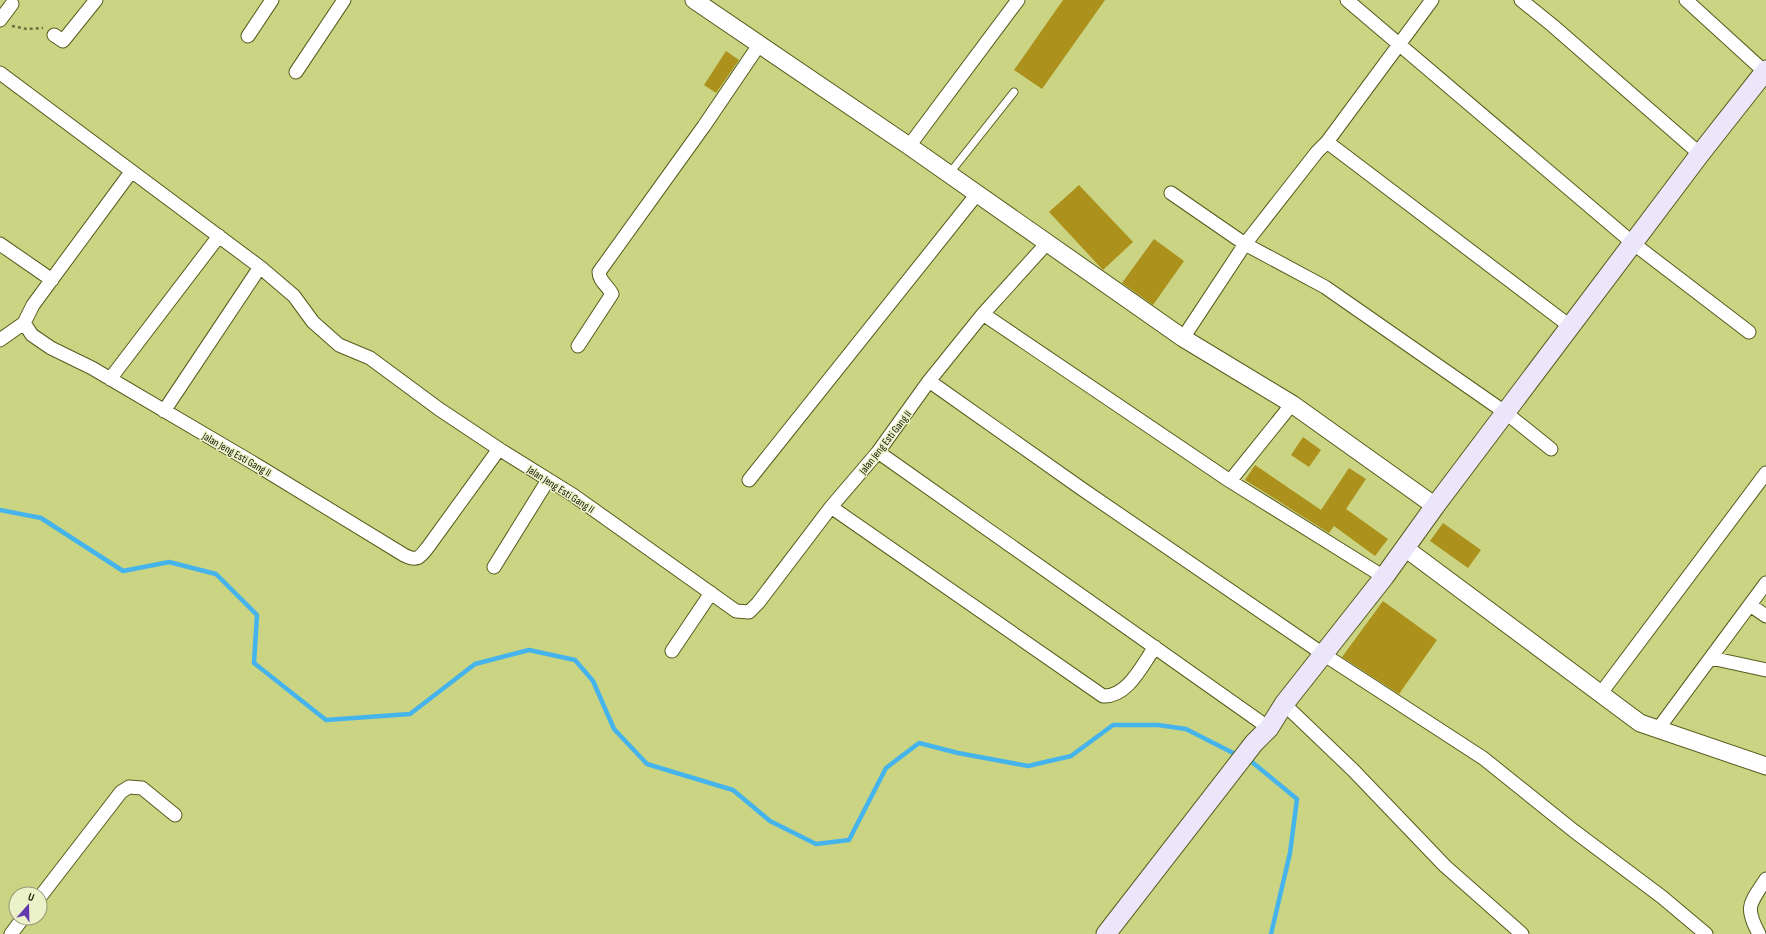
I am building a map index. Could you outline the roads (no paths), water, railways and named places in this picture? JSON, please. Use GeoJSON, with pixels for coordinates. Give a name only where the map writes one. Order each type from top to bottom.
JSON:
{"type":"FeatureCollection","features":[{"type":"Feature","properties":{"kind":"main road"},"geometry":{"type":"LineString","coordinates":[[1106,934],[1254,743],[1269,728],[1284,704],[1384,577],[1435,506],[1634,244],[1700,154],[1765,72]]}},
{"type":"Feature","properties":{"kind":"street"},"geometry":{"type":"LineString","coordinates":[[54,34],[63,42],[96,0]]}},
{"type":"Feature","properties":{"kind":"street"},"geometry":{"type":"LineString","coordinates":[[248,36],[272,0]]}},
{"type":"Feature","properties":{"kind":"street"},"geometry":{"type":"LineString","coordinates":[[296,72],[344,0]]}},
{"type":"Feature","properties":{"kind":"street"},"geometry":{"type":"LineString","coordinates":[[694,0],[909,146],[1183,338],[1292,404],[1435,506]]}},
{"type":"Feature","properties":{"kind":"street"},"geometry":{"type":"LineString","coordinates":[[909,146],[1018,0]]}},
{"type":"Feature","properties":{"kind":"street"},"geometry":{"type":"LineString","coordinates":[[1347,0],[1634,244],[1749,332]]}},
{"type":"Feature","properties":{"kind":"street"},"geometry":{"type":"LineString","coordinates":[[1183,338],[1245,244],[1317,152],[1327,142],[1432,0]]}},
{"type":"Feature","properties":{"kind":"street"},"geometry":{"type":"LineString","coordinates":[[1521,0],[1552,24],[1700,154]]}},
{"type":"Feature","properties":{"kind":"street"},"geometry":{"type":"LineString","coordinates":[[1686,0],[1765,72]]}},
{"type":"Feature","properties":{"kind":"street"},"geometry":{"type":"LineString","coordinates":[[5,23],[12,4]]}},
{"type":"Feature","properties":{"kind":"street"},"geometry":{"type":"LineString","coordinates":[[578,346],[612,294],[601,280],[598,272],[700,132],[759,45]]}},
{"type":"Feature","properties":{"kind":"street"},"geometry":{"type":"LineString","coordinates":[[0,73],[260,267],[294,296],[313,322],[339,345],[370,358],[439,409],[499,449]]}},
{"type":"Feature","properties":{"kind":"street"},"geometry":{"type":"LineString","coordinates":[[1327,142],[1571,327]]}},
{"type":"Feature","properties":{"kind":"street"},"geometry":{"type":"LineString","coordinates":[[0,340],[24,323],[33,305],[131,172]]}},
{"type":"Feature","properties":{"kind":"street"},"geometry":{"type":"LineString","coordinates":[[1171,193],[1245,244],[1325,287],[1506,414],[1551,448]]}},
{"type":"Feature","properties":{"kind":"street"},"geometry":{"type":"LineString","coordinates":[[749,480],[978,194]]}},
{"type":"Feature","properties":{"kind":"street"},"geometry":{"type":"LineString","coordinates":[[110,379],[219,236]]}},
{"type":"Feature","properties":{"kind":"street","name":"Jalan Jeng Esti Gang II"},"geometry":{"type":"LineString","coordinates":[[24,323],[32,335],[51,348],[110,379],[260,467],[404,555],[414,559],[419,558],[428,547],[499,449],[573,495],[736,610],[749,612],[758,603],[831,507],[878,452],[925,389],[929,381],[983,314],[1047,243]]}},
{"type":"Feature","properties":{"kind":"street"},"geometry":{"type":"LineString","coordinates":[[0,244],[52,280]]}},
{"type":"Feature","properties":{"kind":"street"},"geometry":{"type":"LineString","coordinates":[[164,411],[260,267]]}},
{"type":"Feature","properties":{"kind":"street"},"geometry":{"type":"LineString","coordinates":[[983,314],[1230,481],[1384,577]]}},
{"type":"Feature","properties":{"kind":"street"},"geometry":{"type":"LineString","coordinates":[[929,381],[1082,489],[1323,654],[1483,758],[1574,831],[1662,897],[1706,934]]}},
{"type":"Feature","properties":{"kind":"street"},"geometry":{"type":"LineString","coordinates":[[1230,481],[1292,404]]}},
{"type":"Feature","properties":{"kind":"street"},"geometry":{"type":"LineString","coordinates":[[878,452],[1269,728]]}},
{"type":"Feature","properties":{"kind":"street"},"geometry":{"type":"LineString","coordinates":[[1601,693],[1766,473]]}},
{"type":"Feature","properties":{"kind":"street"},"geometry":{"type":"LineString","coordinates":[[494,567],[548,480]]}},
{"type":"Feature","properties":{"kind":"street"},"geometry":{"type":"LineString","coordinates":[[831,507],[1103,696],[1110,696],[1128,685],[1155,647]]}},
{"type":"Feature","properties":{"kind":"street"},"geometry":{"type":"LineString","coordinates":[[1405,548],[1640,723],[1766,766]]}},
{"type":"Feature","properties":{"kind":"street"},"geometry":{"type":"LineString","coordinates":[[1658,729],[1766,583]]}},
{"type":"Feature","properties":{"kind":"street"},"geometry":{"type":"LineString","coordinates":[[672,651],[711,593]]}},
{"type":"Feature","properties":{"kind":"street"},"geometry":{"type":"LineString","coordinates":[[1750,605],[1766,616]]}},
{"type":"Feature","properties":{"kind":"street"},"geometry":{"type":"LineString","coordinates":[[1710,658],[1766,670]]}},
{"type":"Feature","properties":{"kind":"street"},"geometry":{"type":"LineString","coordinates":[[1284,704],[1353,770],[1445,866],[1522,934]]}},
{"type":"Feature","properties":{"kind":"street"},"geometry":{"type":"LineString","coordinates":[[48,887],[122,792],[129,786],[142,788],[175,816]]}},
{"type":"Feature","properties":{"kind":"street"},"geometry":{"type":"LineString","coordinates":[[1759,934],[1752,920],[1750,910],[1751,902],[1766,879]]}},
{"type":"Feature","properties":{"kind":"lane"},"geometry":{"type":"LineString","coordinates":[[949,174],[1014,92]]}},
{"type":"Feature","properties":{"kind":"waterway"},"geometry":{"type":"LineString","coordinates":[[0,510],[41,518],[123,571],[169,562],[216,574],[257,615],[254,663],[326,720],[410,714],[475,664],[529,650],[575,660],[593,681],[614,729],[647,764],[733,790],[770,821],[816,844],[849,840],[886,768],[919,743],[958,753],[1028,766],[1071,756],[1113,725],[1158,725],[1186,729],[1239,756]]}},
{"type":"Feature","properties":{"kind":"waterway"},"geometry":{"type":"LineString","coordinates":[[1246,759],[1252,762],[1297,799],[1290,853],[1271,934]]}}]}
